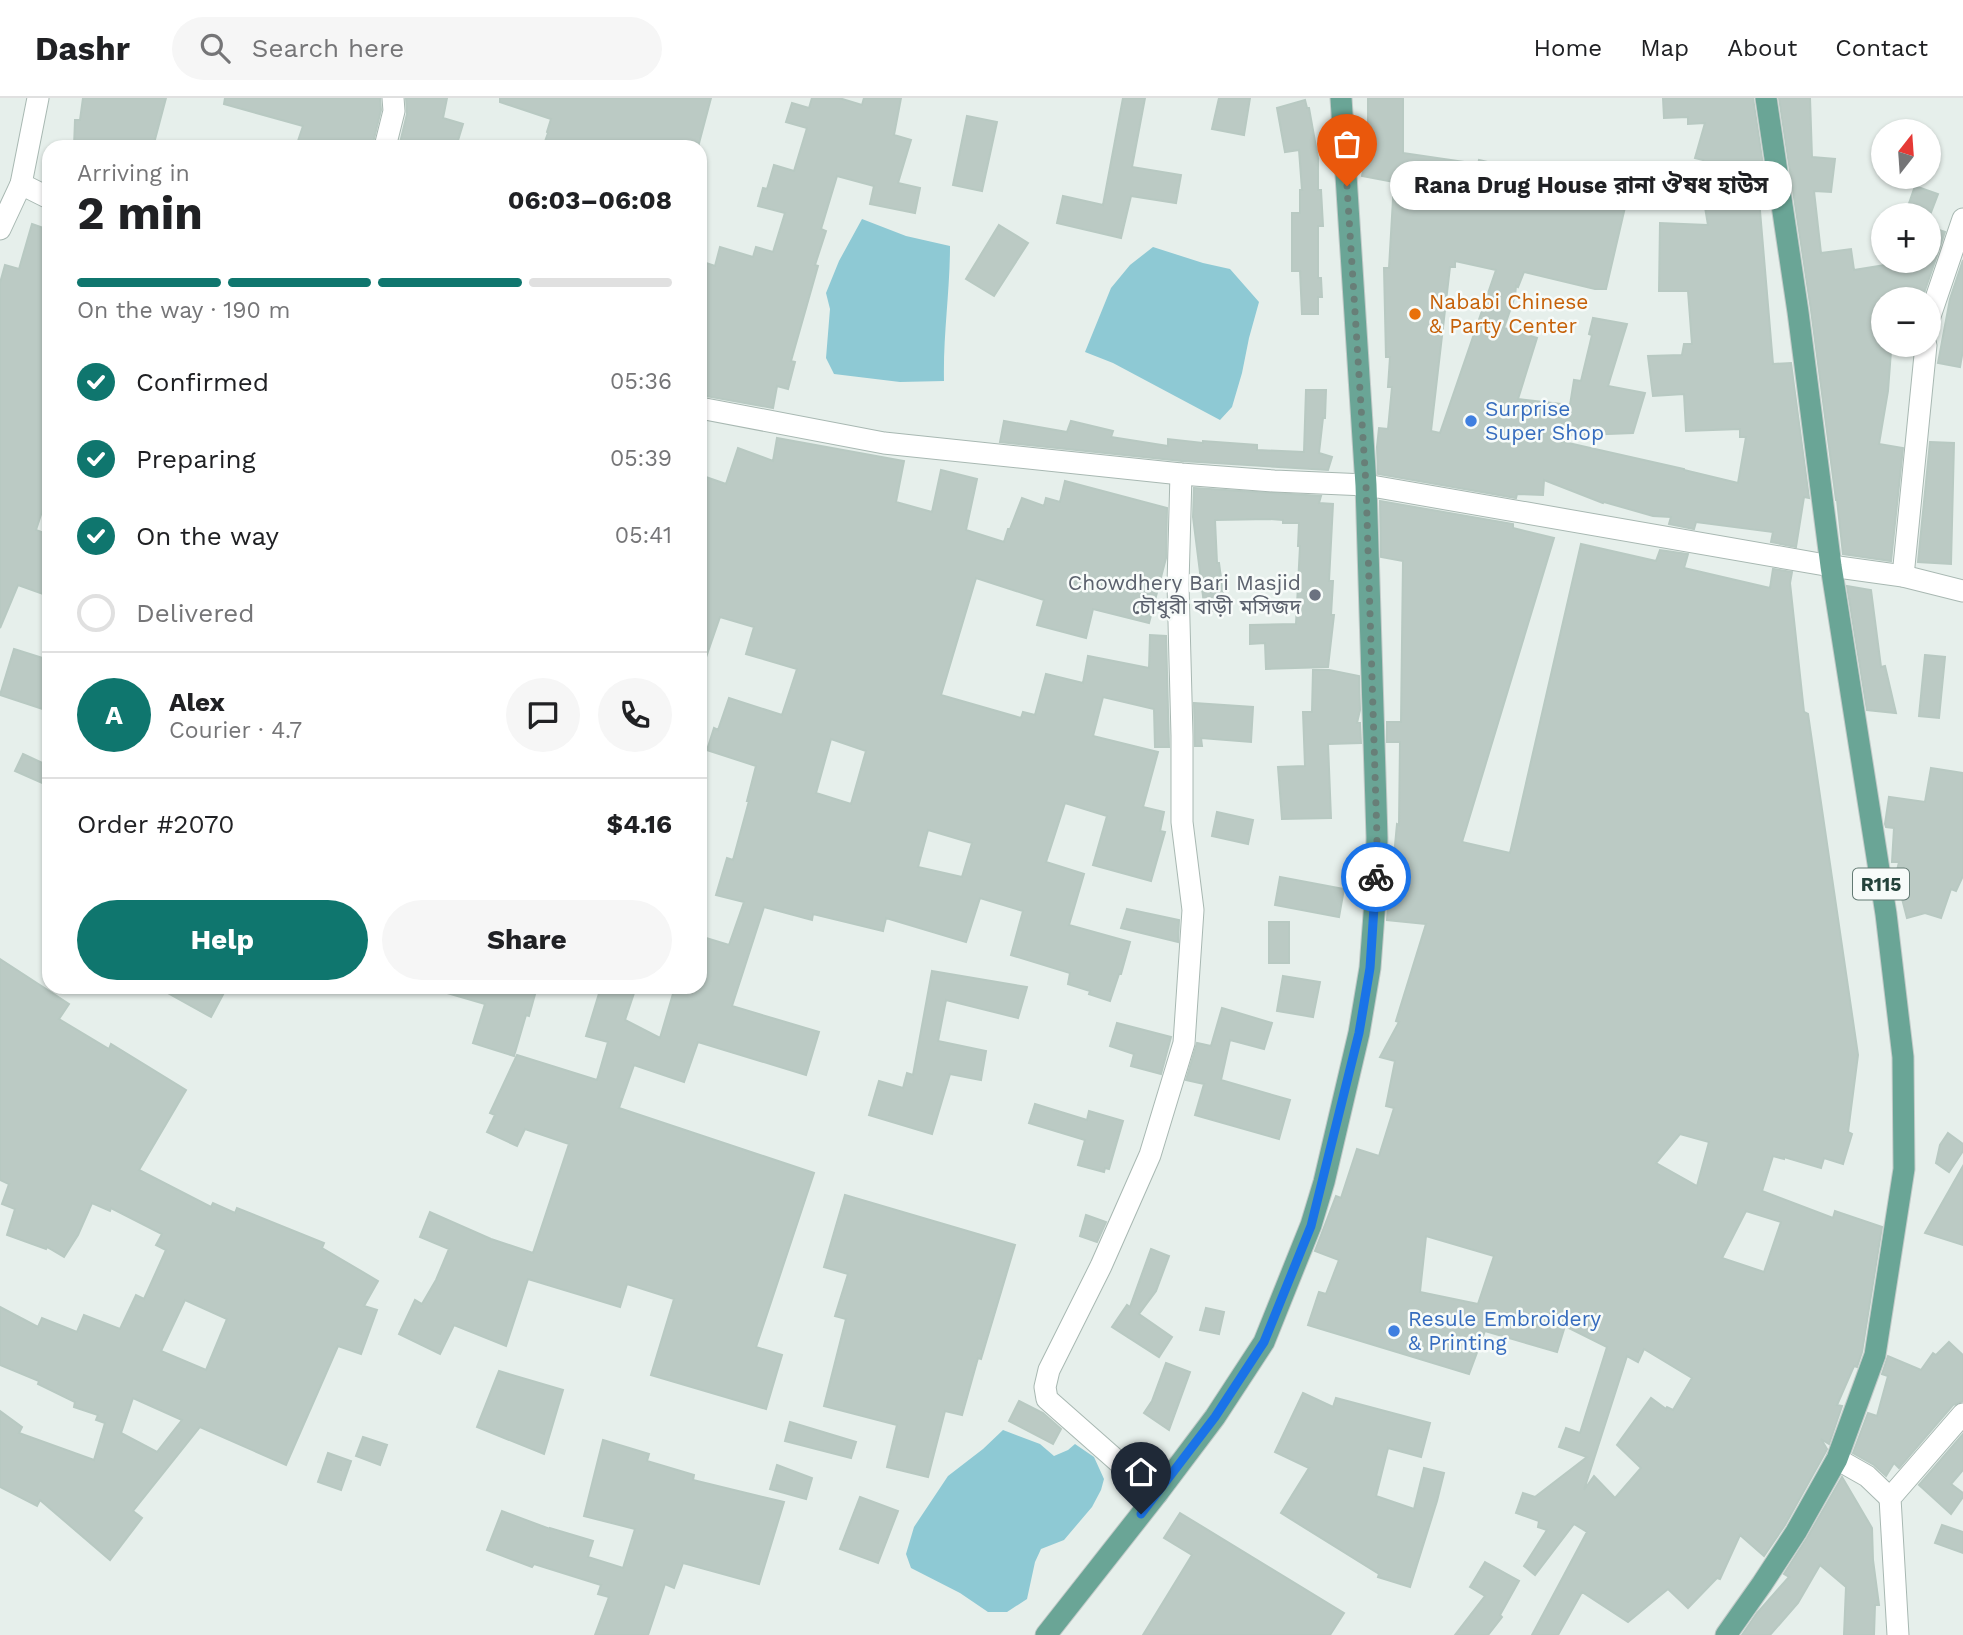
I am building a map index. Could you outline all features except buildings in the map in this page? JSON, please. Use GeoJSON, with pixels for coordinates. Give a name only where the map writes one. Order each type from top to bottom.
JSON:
{"type":"FeatureCollection","features":[{"type":"Feature","properties":{"kind":"main road"},"geometry":{"type":"LineString","coordinates":[[1046,1635],[1215,1417],[1264,1342],[1311,1226],[1359,1033],[1370,968],[1377,838],[1366,485],[1341,98]]}},
{"type":"Feature","properties":{"kind":"main road","name":"R115"},"geometry":{"type":"LineString","coordinates":[[1726,1635],[1796,1532],[1837,1459],[1875,1356],[1904,1169],[1903,1057],[1884,900],[1831,566],[1798,312],[1766,98]]}},
{"type":"Feature","properties":{"kind":"street"},"geometry":{"type":"LineString","coordinates":[[0,229],[21,184],[38,98]]}},
{"type":"Feature","properties":{"kind":"street"},"geometry":{"type":"LineString","coordinates":[[387,140],[394,111],[393,98]]}},
{"type":"Feature","properties":{"kind":"street"},"geometry":{"type":"LineString","coordinates":[[21,184],[42,194]]}},
{"type":"Feature","properties":{"kind":"street"},"geometry":{"type":"LineString","coordinates":[[1940,287],[1963,219]]}},
{"type":"Feature","properties":{"kind":"street"},"geometry":{"type":"LineString","coordinates":[[1903,576],[1925,357]]}},
{"type":"Feature","properties":{"kind":"street"},"geometry":{"type":"LineString","coordinates":[[707,409],[884,443],[1181,474],[1366,485],[1831,566],[1903,576],[1963,591]]}},
{"type":"Feature","properties":{"kind":"street"},"geometry":{"type":"LineString","coordinates":[[1157,1494],[1046,1399],[1045,1387],[1049,1370],[1101,1266],[1150,1155],[1184,1043],[1193,910],[1182,822],[1178,584],[1181,474]]}},
{"type":"Feature","properties":{"kind":"street"},"geometry":{"type":"LineString","coordinates":[[1890,1499],[1963,1414]]}},
{"type":"Feature","properties":{"kind":"street"},"geometry":{"type":"LineString","coordinates":[[1837,1459],[1867,1476],[1890,1499],[1898,1635]]}},
{"type":"Feature","properties":{"kind":"water"},"geometry":{"type":"Polygon","coordinates":[[[862,219],[906,236],[950,246],[944,381],[900,382],[834,374],[826,358],[830,309],[826,293],[839,261],[862,219]]]}},
{"type":"Feature","properties":{"kind":"water"},"geometry":{"type":"Polygon","coordinates":[[[1153,247],[1230,269],[1259,302],[1232,407],[1220,420],[1113,363],[1085,352],[1111,288],[1130,265],[1153,247]]]}},
{"type":"Feature","properties":{"kind":"water"},"geometry":{"type":"Polygon","coordinates":[[[1003,1430],[1040,1444],[1054,1456],[1075,1444],[1094,1457],[1104,1479],[1092,1507],[1064,1540],[1041,1549],[1035,1562],[1027,1599],[1007,1612],[988,1612],[960,1593],[911,1568],[906,1554],[914,1527],[948,1476],[1003,1430]]]}},
{"type":"Feature","properties":{"kind":"way so far"},"geometry":{"type":"LineString","coordinates":[[1347,186],[1366,485],[1376,877]]}},
{"type":"Feature","properties":{"kind":"place","name":"Rana Drug House রানা ঔষধ হাউস"},"geometry":{"type":"Point","coordinates":[1347,186]}},
{"type":"Feature","properties":{"kind":"place","name":"Nababi Chinese & Party Center"},"geometry":{"type":"Point","coordinates":[1415,314]}},
{"type":"Feature","properties":{"kind":"place","name":"Surprise Super Shop"},"geometry":{"type":"Point","coordinates":[1471,421]}},
{"type":"Feature","properties":{"kind":"place","name":"Chowdhery Bari Masjid চৌধুরী বাড়ী মসিজদ"},"geometry":{"type":"Point","coordinates":[1315,595]}},
{"type":"Feature","properties":{"kind":"place","name":"Resule Embroidery & Printing"},"geometry":{"type":"Point","coordinates":[1394,1331]}},
{"type":"Feature","properties":{"kind":"route"},"geometry":{"type":"LineString","coordinates":[[1141,1514],[1215,1417],[1264,1342],[1311,1226],[1359,1033],[1370,968],[1376,877]]}}]}
